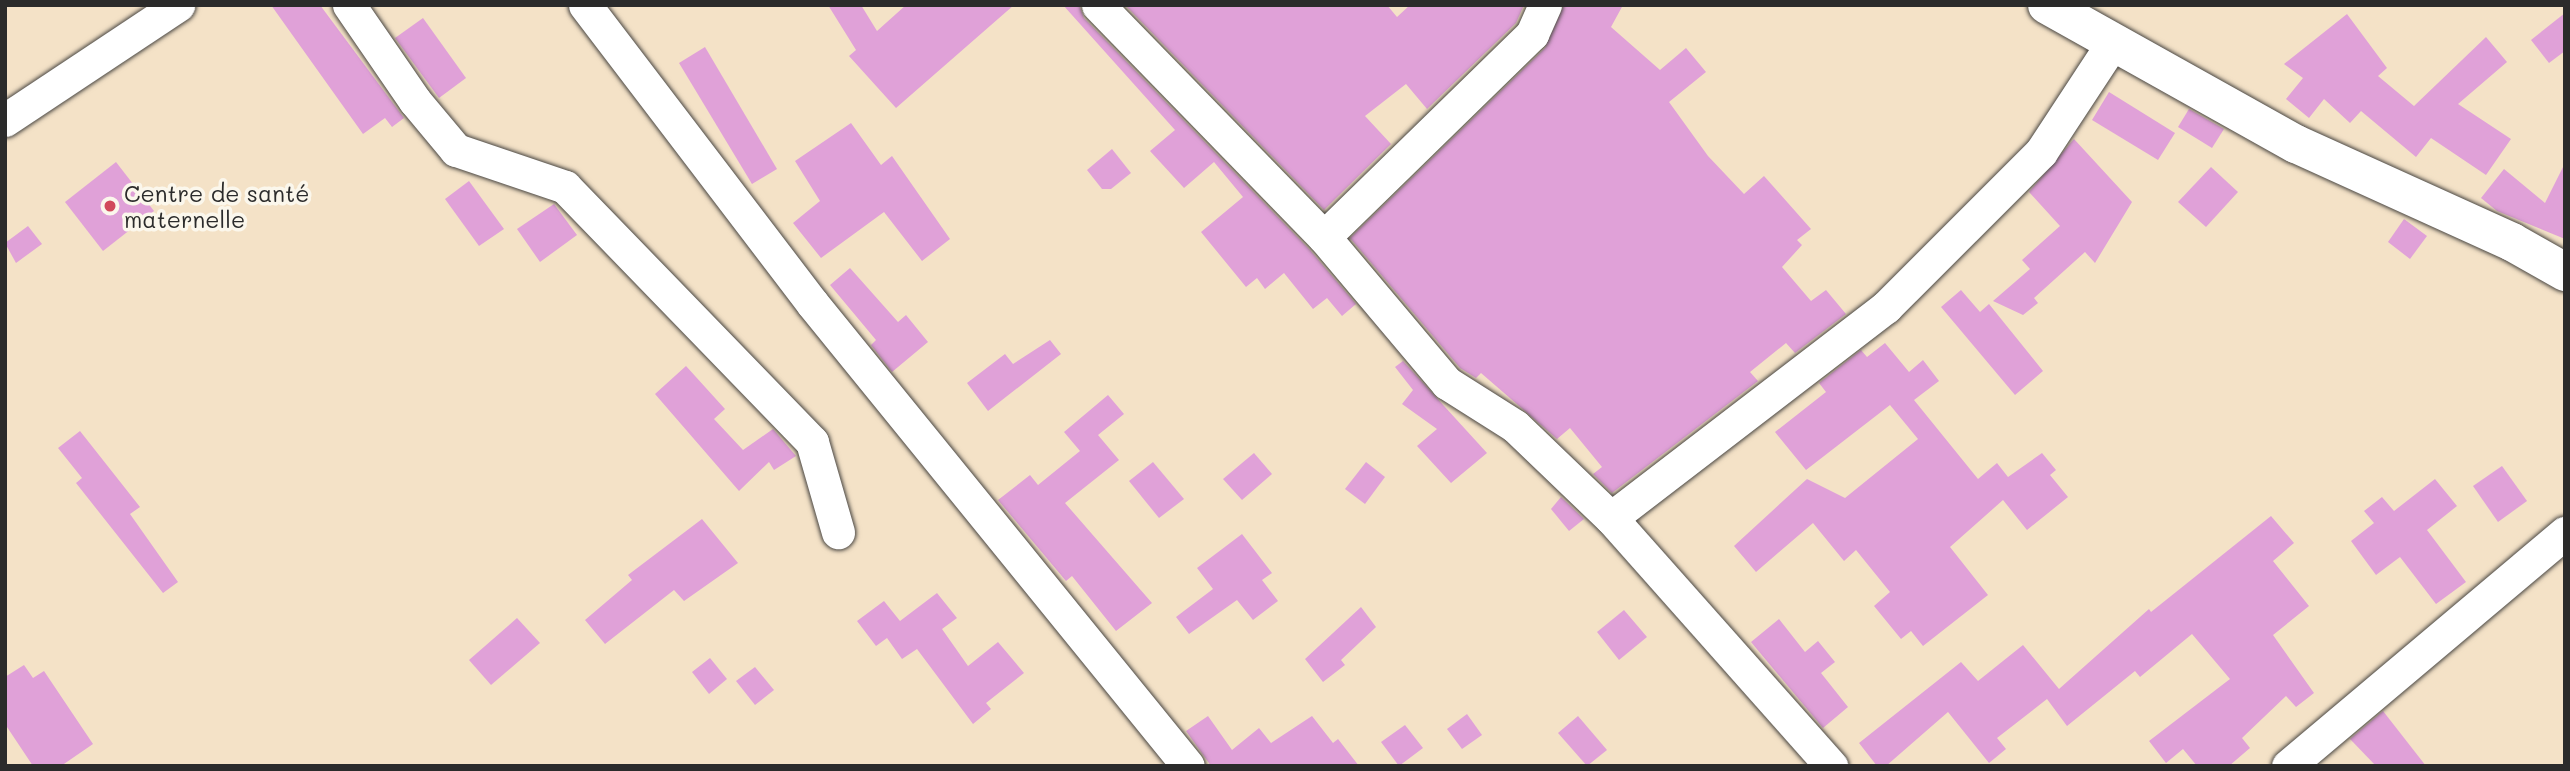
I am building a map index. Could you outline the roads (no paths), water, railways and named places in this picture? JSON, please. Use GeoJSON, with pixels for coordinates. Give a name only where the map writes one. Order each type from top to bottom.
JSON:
{"type":"FeatureCollection","features":[{"type":"Feature","properties":{"kind":"street"},"geometry":{"type":"LineString","coordinates":[[5,120],[178,5]]}},
{"type":"Feature","properties":{"kind":"street"},"geometry":{"type":"LineString","coordinates":[[349,5],[415,101],[456,150],[565,187],[812,442],[838,532]]}},
{"type":"Feature","properties":{"kind":"street"},"geometry":{"type":"LineString","coordinates":[[585,5],[812,303],[1188,766]]}},
{"type":"Feature","properties":{"kind":"street"},"geometry":{"type":"LineString","coordinates":[[1098,5],[1324,237],[1447,383],[1514,426],[1611,518],[1830,766]]}},
{"type":"Feature","properties":{"kind":"street"},"geometry":{"type":"LineString","coordinates":[[1324,237],[1531,34],[1545,5]]}},
{"type":"Feature","properties":{"kind":"street"},"geometry":{"type":"LineString","coordinates":[[2047,5],[2112,44],[2296,144],[2512,242],[2565,272]]}},
{"type":"Feature","properties":{"kind":"street"},"geometry":{"type":"LineString","coordinates":[[1611,518],[1886,307],[2041,152],[2112,44]]}},
{"type":"Feature","properties":{"kind":"street"},"geometry":{"type":"LineString","coordinates":[[2288,766],[2565,533]]}},
{"type":"Feature","properties":{"kind":"place","name":"Centre de santé maternelle"},"geometry":{"type":"Point","coordinates":[110,206]}}]}
